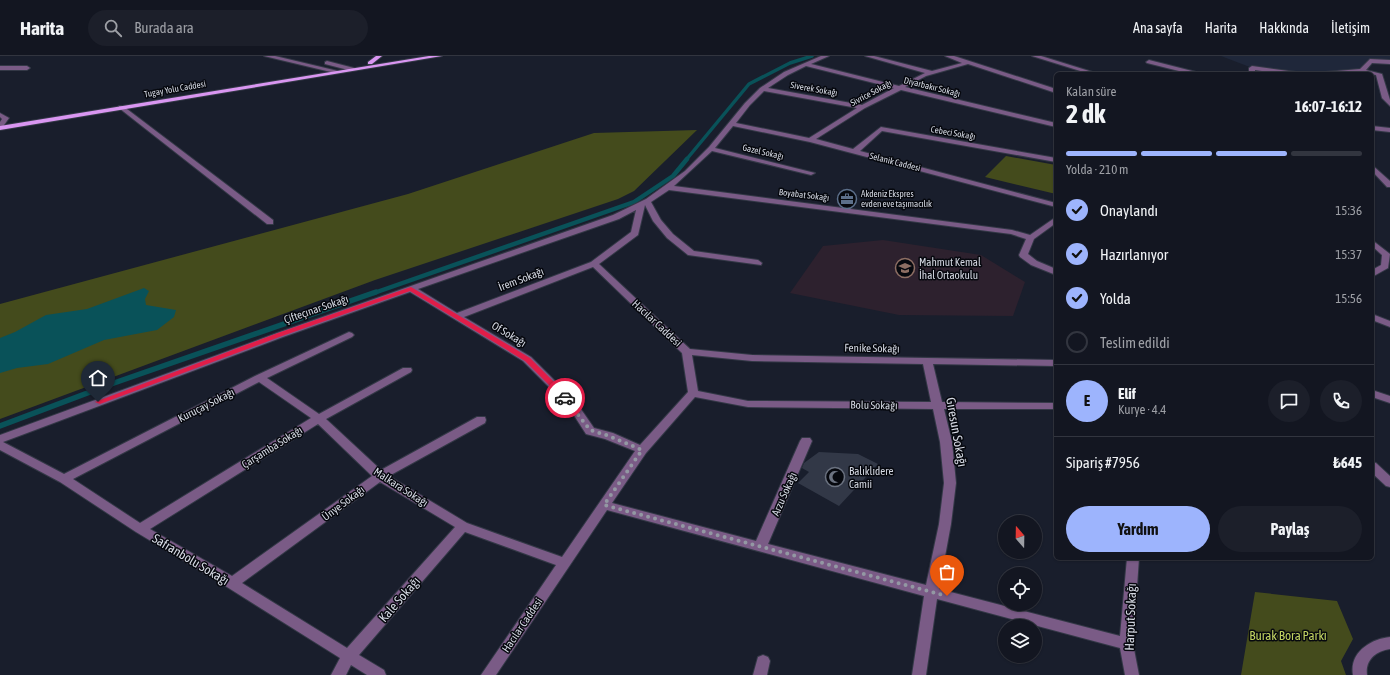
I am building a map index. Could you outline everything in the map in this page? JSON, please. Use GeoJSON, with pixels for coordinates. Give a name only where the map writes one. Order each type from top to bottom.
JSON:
{"type":"FeatureCollection","features":[{"type":"Feature","properties":{"kind":"main road"},"geometry":{"type":"LineString","coordinates":[[370,63],[379,56]]}},
{"type":"Feature","properties":{"kind":"main road","name":"Tugay Yolu Caddesi"},"geometry":{"type":"LineString","coordinates":[[352,69],[370,63],[408,56],[419,58]]}},
{"type":"Feature","properties":{"kind":"main road","name":"Tugay Yolu Caddesi"},"geometry":{"type":"LineString","coordinates":[[0,128],[335,71],[439,56]]}},
{"type":"Feature","properties":{"kind":"street"},"geometry":{"type":"LineString","coordinates":[[267,56],[335,71]]}},
{"type":"Feature","properties":{"kind":"street"},"geometry":{"type":"LineString","coordinates":[[295,56],[352,69]]}},
{"type":"Feature","properties":{"kind":"street"},"geometry":{"type":"LineString","coordinates":[[594,264],[635,233],[644,204],[670,188],[694,167],[762,89],[785,73],[826,56]]}},
{"type":"Feature","properties":{"kind":"street"},"geometry":{"type":"LineString","coordinates":[[868,56],[932,73]]}},
{"type":"Feature","properties":{"kind":"street"},"geometry":{"type":"LineString","coordinates":[[948,56],[1054,90]]}},
{"type":"Feature","properties":{"kind":"street"},"geometry":{"type":"LineString","coordinates":[[1035,56],[1085,72]]}},
{"type":"Feature","properties":{"kind":"street"},"geometry":{"type":"LineString","coordinates":[[1362,71],[1370,61],[1390,62]]}},
{"type":"Feature","properties":{"kind":"street","name":"Sivrice Sokağı"},"geometry":{"type":"LineString","coordinates":[[810,140],[863,107],[899,88],[932,73],[967,62]]}},
{"type":"Feature","properties":{"kind":"street"},"geometry":{"type":"LineString","coordinates":[[1149,62],[1190,72]]}},
{"type":"Feature","properties":{"kind":"street","name":"Diyarbakır Sokağı"},"geometry":{"type":"LineString","coordinates":[[805,64],[899,88],[1054,124]]}},
{"type":"Feature","properties":{"kind":"street"},"geometry":{"type":"LineString","coordinates":[[0,68],[27,68]]}},
{"type":"Feature","properties":{"kind":"street"},"geometry":{"type":"LineString","coordinates":[[1252,71],[1267,72]]}},
{"type":"Feature","properties":{"kind":"street"},"geometry":{"type":"LineString","coordinates":[[1350,72],[1368,72]]}},
{"type":"Feature","properties":{"kind":"street"},"geometry":{"type":"LineString","coordinates":[[1374,73],[1379,74],[1385,98],[1390,104]]}},
{"type":"Feature","properties":{"kind":"street"},"geometry":{"type":"LineString","coordinates":[[1048,88],[1054,86]]}},
{"type":"Feature","properties":{"kind":"street","name":"Siverek Sokağı"},"geometry":{"type":"LineString","coordinates":[[762,89],[863,107]]}},
{"type":"Feature","properties":{"kind":"street"},"geometry":{"type":"LineString","coordinates":[[122,107],[270,222]]}},
{"type":"Feature","properties":{"kind":"street"},"geometry":{"type":"LineString","coordinates":[[0,115],[6,118],[0,128]]}},
{"type":"Feature","properties":{"kind":"street","name":"Selanik Caddesi"},"geometry":{"type":"LineString","coordinates":[[732,124],[855,151],[1054,204]]}},
{"type":"Feature","properties":{"kind":"street"},"geometry":{"type":"LineString","coordinates":[[1374,128],[1390,130]]}},
{"type":"Feature","properties":{"kind":"street","name":"Cebeci Sokağı"},"geometry":{"type":"LineString","coordinates":[[855,151],[881,129],[1054,160]]}},
{"type":"Feature","properties":{"kind":"street","name":"Gazel Sokağı"},"geometry":{"type":"LineString","coordinates":[[711,149],[811,173]]}},
{"type":"Feature","properties":{"kind":"street"},"geometry":{"type":"LineString","coordinates":[[1374,169],[1390,185]]}},
{"type":"Feature","properties":{"kind":"street","name":"Boyabat Sokağı"},"geometry":{"type":"LineString","coordinates":[[670,188],[1012,232],[1031,238]]}},
{"type":"Feature","properties":{"kind":"street"},"geometry":{"type":"LineString","coordinates":[[644,204],[670,236],[692,253],[758,263]]}},
{"type":"Feature","properties":{"kind":"street","name":"Çifteçınar Sokağı"},"geometry":{"type":"LineString","coordinates":[[0,439],[280,335],[540,242],[616,217],[644,204]]}},
{"type":"Feature","properties":{"kind":"street"},"geometry":{"type":"LineString","coordinates":[[1054,221],[1031,238],[1023,255],[1034,263],[1054,271]]}},
{"type":"Feature","properties":{"kind":"street"},"geometry":{"type":"LineString","coordinates":[[1374,244],[1388,254]]}},
{"type":"Feature","properties":{"kind":"street"},"geometry":{"type":"LineString","coordinates":[[1374,252],[1388,254]]}},
{"type":"Feature","properties":{"kind":"street"},"geometry":{"type":"LineString","coordinates":[[1374,273],[1385,266],[1388,254]]}},
{"type":"Feature","properties":{"kind":"street","name":"İrem Sokağı"},"geometry":{"type":"LineString","coordinates":[[458,316],[594,264]]}},
{"type":"Feature","properties":{"kind":"street","name":"Hacılar Caddesi"},"geometry":{"type":"LineString","coordinates":[[488,675],[642,450],[693,392],[687,352],[594,264]]}},
{"type":"Feature","properties":{"kind":"street","name":"Of Sokağı"},"geometry":{"type":"LineString","coordinates":[[411,289],[527,359],[572,404],[590,430],[609,436],[642,450]]}},
{"type":"Feature","properties":{"kind":"street"},"geometry":{"type":"LineString","coordinates":[[1374,318],[1390,324]]}},
{"type":"Feature","properties":{"kind":"street","name":"Kuruçay Sokağı"},"geometry":{"type":"LineString","coordinates":[[64,478],[259,378],[349,335]]}},
{"type":"Feature","properties":{"kind":"street","name":"Fenike Sokağı"},"geometry":{"type":"LineString","coordinates":[[687,352],[752,358],[1054,363]]}},
{"type":"Feature","properties":{"kind":"street","name":"Gıresun Sokağı"},"geometry":{"type":"LineString","coordinates":[[919,675],[932,592],[945,524],[950,483],[946,442],[927,361]]}},
{"type":"Feature","properties":{"kind":"street","name":"Çarşamba Sokağı"},"geometry":{"type":"LineString","coordinates":[[140,529],[318,419],[407,370]]}},
{"type":"Feature","properties":{"kind":"street","name":"Malkara Sokağı"},"geometry":{"type":"LineString","coordinates":[[259,378],[318,419],[380,476],[463,526],[564,563]]}},
{"type":"Feature","properties":{"kind":"street","name":"Bolu Sokağı"},"geometry":{"type":"LineString","coordinates":[[693,392],[748,404],[1054,406]]}},
{"type":"Feature","properties":{"kind":"street"},"geometry":{"type":"LineString","coordinates":[[1374,394],[1390,400]]}},
{"type":"Feature","properties":{"kind":"street","name":"Ünye Sokağı"},"geometry":{"type":"LineString","coordinates":[[232,583],[380,476],[481,420]]}},
{"type":"Feature","properties":{"kind":"street","name":"Arzu Sokağı"},"geometry":{"type":"LineString","coordinates":[[760,547],[806,442]]}},
{"type":"Feature","properties":{"kind":"street","name":"Safranbolu Sokağı"},"geometry":{"type":"LineString","coordinates":[[0,445],[64,478],[140,529],[232,583],[380,675]]}},
{"type":"Feature","properties":{"kind":"street"},"geometry":{"type":"LineString","coordinates":[[1374,468],[1390,483]]}},
{"type":"Feature","properties":{"kind":"street"},"geometry":{"type":"LineString","coordinates":[[604,505],[1126,644]]}},
{"type":"Feature","properties":{"kind":"street","name":"Kale Sokağı"},"geometry":{"type":"LineString","coordinates":[[338,675],[349,656],[463,526]]}},
{"type":"Feature","properties":{"kind":"street","name":"Harput Sokağı"},"geometry":{"type":"LineString","coordinates":[[1132,675],[1126,644],[1133,560]]}},
{"type":"Feature","properties":{"kind":"street"},"geometry":{"type":"LineString","coordinates":[[1360,675],[1361,659],[1371,649],[1383,643],[1390,643]]}},
{"type":"Feature","properties":{"kind":"shaded area"},"geometry":{"type":"Polygon","coordinates":[[[1221,56],[1390,56],[1390,62],[1371,62],[1364,72],[1275,72],[1255,69],[1221,56]]]}},
{"type":"Feature","properties":{"kind":"shaded area","name":"Mahmut Kemal İhal Ortaokulu"},"geometry":{"type":"Polygon","coordinates":[[[883,240],[981,255],[1025,282],[1013,316],[899,315],[790,293],[823,246],[883,240]]]}},
{"type":"Feature","properties":{"kind":"shaded area"},"geometry":{"type":"Polygon","coordinates":[[[144,288],[149,291],[145,299],[146,305],[176,310],[174,317],[157,330],[104,340],[48,364],[17,368],[0,373],[0,338],[15,332],[46,315],[87,309],[144,288]]]}},
{"type":"Feature","properties":{"kind":"green space"},"geometry":{"type":"Polygon","coordinates":[[[697,130],[634,191],[618,199],[375,280],[0,419],[0,304],[408,194],[594,133],[697,130]]]}},
{"type":"Feature","properties":{"kind":"green space"},"geometry":{"type":"Polygon","coordinates":[[[1006,156],[1054,165],[1054,194],[985,177],[1006,156]]]}},
{"type":"Feature","properties":{"kind":"green space","name":"Burak Bora Parkı"},"geometry":{"type":"Polygon","coordinates":[[[1255,592],[1337,601],[1353,639],[1341,661],[1346,675],[1241,675],[1255,592]]]}},
{"type":"Feature","properties":{"kind":"building","name":"Balıklıdere Camii"},"geometry":{"type":"Polygon","coordinates":[[[819,452],[858,454],[878,464],[839,506],[798,483],[809,472],[802,468],[804,463],[819,452]]]}},
{"type":"Feature","properties":{"kind":"waterway"},"geometry":{"type":"LineString","coordinates":[[686,160],[749,84],[790,63],[812,56]]}},
{"type":"Feature","properties":{"kind":"waterway"},"geometry":{"type":"LineString","coordinates":[[374,293],[634,202],[673,176],[687,159]]}},
{"type":"Feature","properties":{"kind":"waterway"},"geometry":{"type":"LineString","coordinates":[[0,426],[114,383],[376,292]]}},
{"type":"Feature","properties":{"kind":"way so far"},"geometry":{"type":"LineString","coordinates":[[565,398],[572,404],[581,420],[590,430],[636,446],[642,450],[604,505],[947,596]]}},
{"type":"Feature","properties":{"kind":"place","name":"Akdeniz Ekspres evden eve taşımacılık"},"geometry":{"type":"Point","coordinates":[847,199]}},
{"type":"Feature","properties":{"kind":"place","name":"Mahmut Kemal İhal Ortaokulu"},"geometry":{"type":"Point","coordinates":[905,268]}},
{"type":"Feature","properties":{"kind":"place","name":"Balıklıdere Camii"},"geometry":{"type":"Point","coordinates":[835,477]}},
{"type":"Feature","properties":{"kind":"route"},"geometry":{"type":"LineString","coordinates":[[98,402],[280,335],[411,289],[527,359],[565,398]]}}]}
